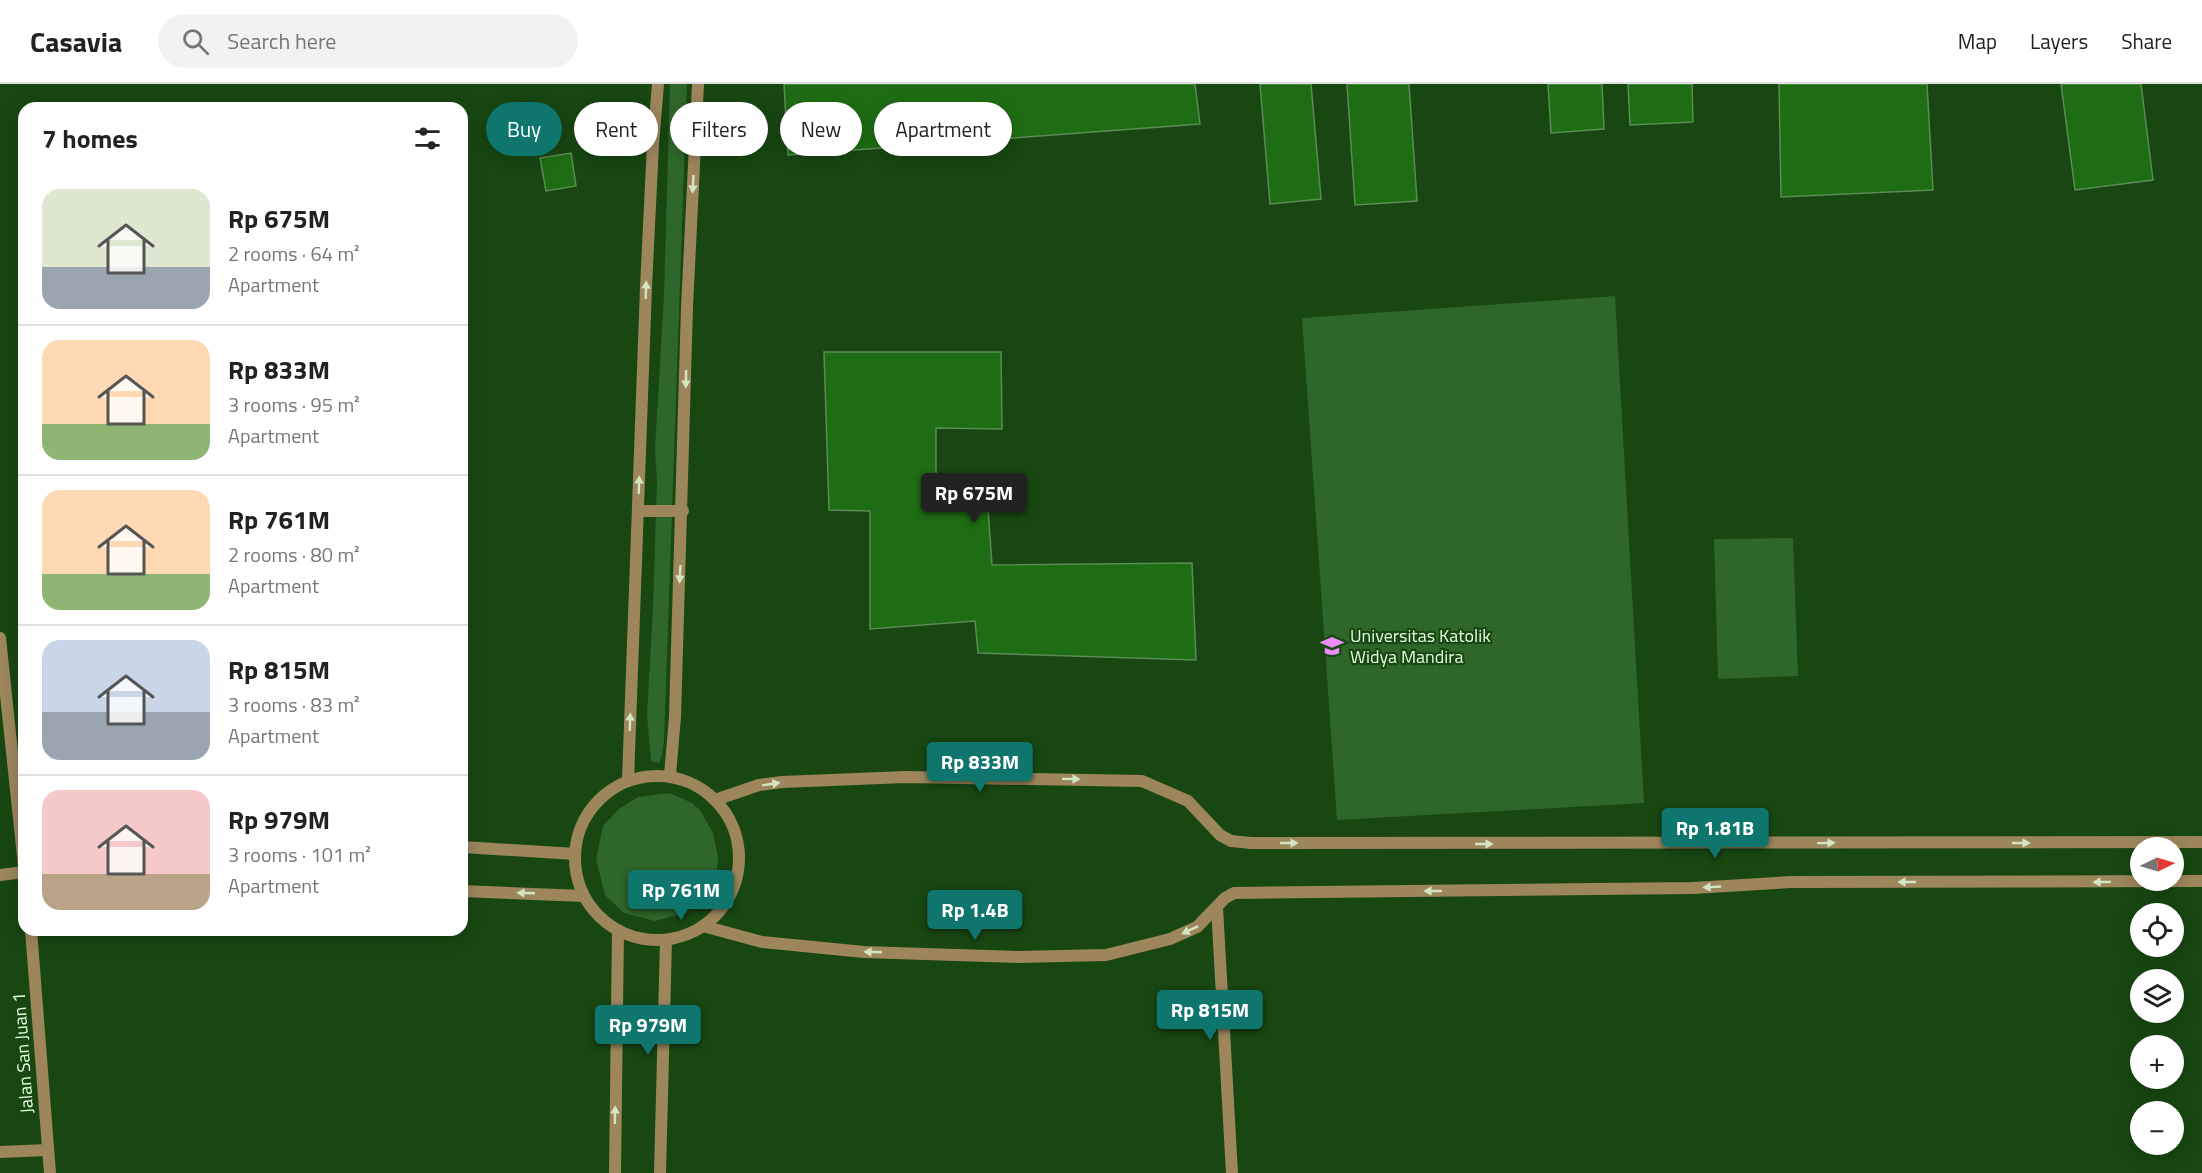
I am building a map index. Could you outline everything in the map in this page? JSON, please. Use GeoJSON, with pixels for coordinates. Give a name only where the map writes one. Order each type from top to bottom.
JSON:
{"type":"FeatureCollection","features":[{"type":"Feature","properties":{"kind":"street"},"geometry":{"type":"LineString","coordinates":[[628,780],[648,240],[658,84]]}},
{"type":"Feature","properties":{"kind":"street"},"geometry":{"type":"LineString","coordinates":[[670,775],[675,717],[683,511],[687,307],[698,84]]}},
{"type":"Feature","properties":{"kind":"street"},"geometry":{"type":"LineString","coordinates":[[639,511],[683,511]]}},
{"type":"Feature","properties":{"kind":"street"},"geometry":{"type":"LineString","coordinates":[[0,638],[18,809]]}},
{"type":"Feature","properties":{"kind":"street"},"geometry":{"type":"LineString","coordinates":[[653,775],[670,775],[698,786],[715,800],[728,817],[736,837],[739,857],[736,878],[729,897],[718,913],[703,926],[685,935],[666,940],[646,940],[627,935],[610,925],[595,912],[584,896],[575,854],[582,823],[601,797],[628,780],[653,775]]}},
{"type":"Feature","properties":{"kind":"street"},"geometry":{"type":"LineString","coordinates":[[715,800],[759,785],[782,782],[906,777],[1132,780],[1142,781],[1188,801],[1220,835],[1231,841],[1251,843],[2202,842]]}},
{"type":"Feature","properties":{"kind":"street"},"geometry":{"type":"LineString","coordinates":[[468,847],[575,854]]}},
{"type":"Feature","properties":{"kind":"street"},"geometry":{"type":"LineString","coordinates":[[0,875],[18,873]]}},
{"type":"Feature","properties":{"kind":"street"},"geometry":{"type":"LineString","coordinates":[[703,926],[762,942],[864,952],[1018,957],[1106,955],[1170,939],[1197,927],[1225,898],[1234,893],[1694,888],[1791,882],[2202,881]]}},
{"type":"Feature","properties":{"kind":"street"},"geometry":{"type":"LineString","coordinates":[[468,891],[584,896]]}},
{"type":"Feature","properties":{"kind":"street"},"geometry":{"type":"LineString","coordinates":[[1217,907],[1232,1173]]}},
{"type":"Feature","properties":{"kind":"street"},"geometry":{"type":"LineString","coordinates":[[615,1173],[618,930]]}},
{"type":"Feature","properties":{"kind":"street","name":"Jalan San Juan 1"},"geometry":{"type":"LineString","coordinates":[[31,936],[50,1173]]}},
{"type":"Feature","properties":{"kind":"street"},"geometry":{"type":"LineString","coordinates":[[660,1173],[666,940]]}},
{"type":"Feature","properties":{"kind":"street"},"geometry":{"type":"LineString","coordinates":[[0,1152],[48,1150]]}},
{"type":"Feature","properties":{"kind":"green space"},"geometry":{"type":"Polygon","coordinates":[[[670,84],[687,84],[686,102],[670,102],[670,156],[684,156],[664,741],[659,763],[651,761],[647,715],[657,482],[655,449],[664,295],[670,84]]]}},
{"type":"Feature","properties":{"kind":"green space"},"geometry":{"type":"Polygon","coordinates":[[[1615,296],[1644,803],[1337,820],[1302,318],[1615,296]]]}},
{"type":"Feature","properties":{"kind":"green space"},"geometry":{"type":"Polygon","coordinates":[[[1793,538],[1798,676],[1718,679],[1714,539],[1793,538]]]}},
{"type":"Feature","properties":{"kind":"green space"},"geometry":{"type":"Polygon","coordinates":[[[670,793],[692,803],[700,810],[713,833],[718,857],[716,877],[712,889],[703,900],[674,916],[655,921],[624,913],[605,895],[596,859],[603,826],[619,809],[638,797],[670,793]]]}},
{"type":"Feature","properties":{"kind":"building"},"geometry":{"type":"Polygon","coordinates":[[[784,84],[1195,84],[1200,124],[1012,138],[1012,102],[874,102],[874,149],[862,149],[862,102],[785,102],[784,84]]]}},
{"type":"Feature","properties":{"kind":"building"},"geometry":{"type":"Polygon","coordinates":[[[1260,84],[1311,84],[1321,199],[1270,204],[1260,84]]]}},
{"type":"Feature","properties":{"kind":"building"},"geometry":{"type":"Polygon","coordinates":[[[1347,84],[1409,84],[1417,201],[1355,205],[1347,84]]]}},
{"type":"Feature","properties":{"kind":"building"},"geometry":{"type":"Polygon","coordinates":[[[1548,84],[1602,84],[1604,129],[1551,133],[1548,84]]]}},
{"type":"Feature","properties":{"kind":"building"},"geometry":{"type":"Polygon","coordinates":[[[1628,84],[1692,84],[1693,122],[1630,125],[1628,84]]]}},
{"type":"Feature","properties":{"kind":"building"},"geometry":{"type":"Polygon","coordinates":[[[1779,84],[1927,84],[1933,190],[1781,197],[1779,84]]]}},
{"type":"Feature","properties":{"kind":"building"},"geometry":{"type":"Polygon","coordinates":[[[2061,84],[2141,84],[2153,180],[2075,190],[2061,84]]]}},
{"type":"Feature","properties":{"kind":"building"},"geometry":{"type":"Polygon","coordinates":[[[571,153],[576,186],[546,191],[540,158],[571,153]]]}},
{"type":"Feature","properties":{"kind":"building"},"geometry":{"type":"Polygon","coordinates":[[[824,352],[1001,352],[1002,429],[936,428],[936,511],[988,508],[992,565],[1192,563],[1196,660],[978,653],[975,621],[870,629],[870,511],[829,510],[824,352]]]}},
{"type":"Feature","properties":{"kind":"place","name":"Universitas Katolik Widya Mandira"},"geometry":{"type":"Point","coordinates":[1332,646]}}]}
